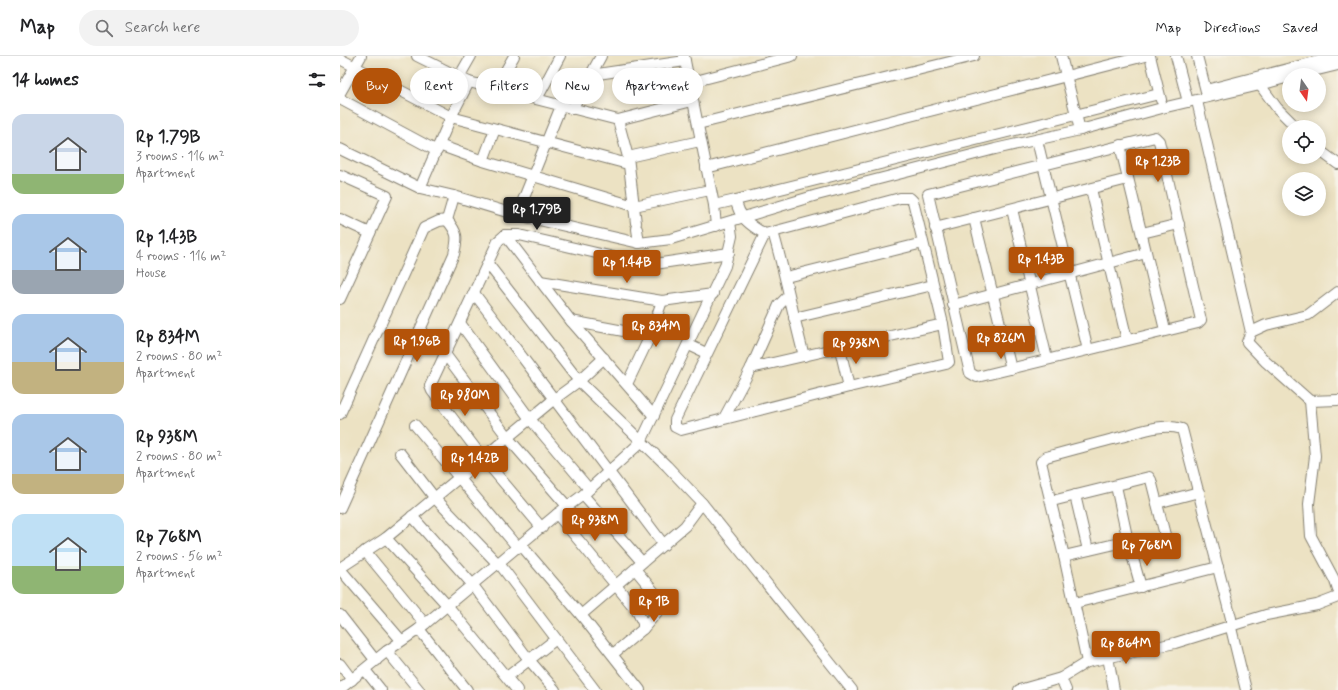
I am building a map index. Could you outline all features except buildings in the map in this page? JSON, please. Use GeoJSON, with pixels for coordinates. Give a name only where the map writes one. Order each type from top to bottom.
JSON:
{"type":"FeatureCollection","features":[{"type":"Feature","properties":{"kind":"street"},"geometry":{"type":"LineString","coordinates":[[340,59],[355,68],[361,56]]}},
{"type":"Feature","properties":{"kind":"street"},"geometry":{"type":"LineString","coordinates":[[464,68],[471,56]]}},
{"type":"Feature","properties":{"kind":"street"},"geometry":{"type":"LineString","coordinates":[[507,68],[514,56]]}},
{"type":"Feature","properties":{"kind":"street"},"geometry":{"type":"LineString","coordinates":[[543,88],[560,56]]}},
{"type":"Feature","properties":{"kind":"street"},"geometry":{"type":"LineString","coordinates":[[595,68],[601,56]]}},
{"type":"Feature","properties":{"kind":"street"},"geometry":{"type":"LineString","coordinates":[[703,79],[792,56]]}},
{"type":"Feature","properties":{"kind":"street"},"geometry":{"type":"LineString","coordinates":[[698,124],[974,56]]}},
{"type":"Feature","properties":{"kind":"street"},"geometry":{"type":"LineString","coordinates":[[1061,56],[1080,130]]}},
{"type":"Feature","properties":{"kind":"street"},"geometry":{"type":"LineString","coordinates":[[706,168],[1066,78],[1145,56]]}},
{"type":"Feature","properties":{"kind":"street"},"geometry":{"type":"LineString","coordinates":[[1150,56],[1162,108]]}},
{"type":"Feature","properties":{"kind":"street"},"geometry":{"type":"LineString","coordinates":[[1176,56],[1192,101],[1251,332],[1247,342],[1266,362],[1310,401],[1315,456],[1308,504],[1311,536],[1337,584]]}},
{"type":"Feature","properties":{"kind":"street"},"geometry":{"type":"LineString","coordinates":[[1198,56],[1207,94]]}},
{"type":"Feature","properties":{"kind":"street"},"geometry":{"type":"LineString","coordinates":[[340,149],[420,188],[454,196],[517,215],[638,244],[671,239],[730,222],[748,222],[816,195],[996,149],[1038,143],[1080,130],[1192,101],[1207,94],[1338,56]]}},
{"type":"Feature","properties":{"kind":"street"},"geometry":{"type":"LineString","coordinates":[[422,57],[442,68]]}},
{"type":"Feature","properties":{"kind":"street"},"geometry":{"type":"LineString","coordinates":[[604,73],[685,58],[686,68]]}},
{"type":"Feature","properties":{"kind":"street"},"geometry":{"type":"LineString","coordinates":[[1309,68],[1320,62],[1338,65]]}},
{"type":"Feature","properties":{"kind":"street"},"geometry":{"type":"LineString","coordinates":[[340,93],[352,73]]}},
{"type":"Feature","properties":{"kind":"street"},"geometry":{"type":"LineString","coordinates":[[1207,94],[1260,85],[1282,79]]}},
{"type":"Feature","properties":{"kind":"street"},"geometry":{"type":"LineString","coordinates":[[420,188],[451,117],[469,82],[476,84]]}},
{"type":"Feature","properties":{"kind":"street"},"geometry":{"type":"LineString","coordinates":[[1260,85],[1277,108],[1289,120]]}},
{"type":"Feature","properties":{"kind":"street"},"geometry":{"type":"LineString","coordinates":[[402,92],[451,117],[545,142],[628,161],[700,141]]}},
{"type":"Feature","properties":{"kind":"street"},"geometry":{"type":"LineString","coordinates":[[714,205],[1076,116],[1159,94]]}},
{"type":"Feature","properties":{"kind":"street"},"geometry":{"type":"LineString","coordinates":[[340,98],[438,148],[634,206],[710,190]]}},
{"type":"Feature","properties":{"kind":"street"},"geometry":{"type":"LineString","coordinates":[[543,101],[618,120],[680,104]]}},
{"type":"Feature","properties":{"kind":"street"},"geometry":{"type":"LineString","coordinates":[[572,109],[575,104]]}},
{"type":"Feature","properties":{"kind":"street"},"geometry":{"type":"LineString","coordinates":[[693,104],[714,205],[716,226]]}},
{"type":"Feature","properties":{"kind":"street"},"geometry":{"type":"LineString","coordinates":[[517,215],[545,142],[561,106]]}},
{"type":"Feature","properties":{"kind":"street"},"geometry":{"type":"LineString","coordinates":[[618,120],[628,161],[638,244]]}},
{"type":"Feature","properties":{"kind":"street"},"geometry":{"type":"LineString","coordinates":[[482,160],[496,129]]}},
{"type":"Feature","properties":{"kind":"street"},"geometry":{"type":"LineString","coordinates":[[1154,137],[1158,138],[1202,320],[1198,323],[1011,369],[977,377],[972,376],[953,305],[928,196],[930,192],[1043,162],[1154,137]]}},
{"type":"Feature","properties":{"kind":"street"},"geometry":{"type":"LineString","coordinates":[[1038,143],[1088,350]]}},
{"type":"Feature","properties":{"kind":"street"},"geometry":{"type":"LineString","coordinates":[[1120,145],[1165,330]]}},
{"type":"Feature","properties":{"kind":"street"},"geometry":{"type":"LineString","coordinates":[[1326,155],[1338,164]]}},
{"type":"Feature","properties":{"kind":"street"},"geometry":{"type":"LineString","coordinates":[[340,175],[387,196],[340,299]]}},
{"type":"Feature","properties":{"kind":"street"},"geometry":{"type":"LineString","coordinates":[[935,228],[1128,179]]}},
{"type":"Feature","properties":{"kind":"street"},"geometry":{"type":"LineString","coordinates":[[1091,189],[1127,340]]}},
{"type":"Feature","properties":{"kind":"street"},"geometry":{"type":"LineString","coordinates":[[447,220],[454,196]]}},
{"type":"Feature","properties":{"kind":"street"},"geometry":{"type":"LineString","coordinates":[[900,198],[910,198],[913,201],[932,285],[943,324],[949,362],[946,364],[724,418],[681,430],[675,427],[675,420],[706,353],[769,233],[900,198]]}},
{"type":"Feature","properties":{"kind":"street"},"geometry":{"type":"LineString","coordinates":[[736,200],[738,211],[748,222],[769,233],[786,277],[788,296],[804,356]]}},
{"type":"Feature","properties":{"kind":"street"},"geometry":{"type":"LineString","coordinates":[[1012,209],[1048,359]]}},
{"type":"Feature","properties":{"kind":"street"},"geometry":{"type":"LineString","coordinates":[[974,218],[1011,369]]}},
{"type":"Feature","properties":{"kind":"street"},"geometry":{"type":"LineString","coordinates":[[340,219],[370,233]]}},
{"type":"Feature","properties":{"kind":"street"},"geometry":{"type":"LineString","coordinates":[[340,414],[424,228],[439,221],[447,220]]}},
{"type":"Feature","properties":{"kind":"street"},"geometry":{"type":"LineString","coordinates":[[340,508],[344,488],[454,254],[457,241],[456,231],[447,220]]}},
{"type":"Feature","properties":{"kind":"street"},"geometry":{"type":"LineString","coordinates":[[342,689],[387,651],[422,626],[609,473],[641,442],[713,294],[729,253],[732,236],[730,222]]}},
{"type":"Feature","properties":{"kind":"street"},"geometry":{"type":"LineString","coordinates":[[1142,233],[1179,224]]}},
{"type":"Feature","properties":{"kind":"street"},"geometry":{"type":"LineString","coordinates":[[542,528],[482,458],[432,391],[430,386],[498,241],[505,235],[519,235],[648,265],[729,253]]}},
{"type":"Feature","properties":{"kind":"street"},"geometry":{"type":"LineString","coordinates":[[505,235],[571,321],[654,416]]}},
{"type":"Feature","properties":{"kind":"street"},"geometry":{"type":"LineString","coordinates":[[786,277],[922,243]]}},
{"type":"Feature","properties":{"kind":"street"},"geometry":{"type":"LineString","coordinates":[[953,305],[1146,253]]}},
{"type":"Feature","properties":{"kind":"street"},"geometry":{"type":"LineString","coordinates":[[488,264],[579,381],[667,466],[702,503],[852,690]]}},
{"type":"Feature","properties":{"kind":"street"},"geometry":{"type":"LineString","coordinates":[[540,280],[662,301],[713,294]]}},
{"type":"Feature","properties":{"kind":"street"},"geometry":{"type":"LineString","coordinates":[[794,318],[932,285]]}},
{"type":"Feature","properties":{"kind":"street"},"geometry":{"type":"LineString","coordinates":[[474,292],[553,400],[664,545]]}},
{"type":"Feature","properties":{"kind":"street"},"geometry":{"type":"LineString","coordinates":[[1251,332],[1266,325],[1308,314],[1338,292]]}},
{"type":"Feature","properties":{"kind":"street"},"geometry":{"type":"LineString","coordinates":[[724,418],[751,368],[779,305],[788,296]]}},
{"type":"Feature","properties":{"kind":"street"},"geometry":{"type":"LineString","coordinates":[[627,384],[650,336],[662,301]]}},
{"type":"Feature","properties":{"kind":"street"},"geometry":{"type":"LineString","coordinates":[[571,321],[650,336]]}},
{"type":"Feature","properties":{"kind":"street"},"geometry":{"type":"LineString","coordinates":[[460,323],[530,419],[586,492],[639,566],[664,604],[643,629],[613,654]]}},
{"type":"Feature","properties":{"kind":"street"},"geometry":{"type":"LineString","coordinates":[[751,368],[840,349],[943,324]]}},
{"type":"Feature","properties":{"kind":"street"},"geometry":{"type":"LineString","coordinates":[[689,345],[706,353]]}},
{"type":"Feature","properties":{"kind":"street"},"geometry":{"type":"LineString","coordinates":[[840,349],[849,387]]}},
{"type":"Feature","properties":{"kind":"street"},"geometry":{"type":"LineString","coordinates":[[445,354],[508,438],[567,506]]}},
{"type":"Feature","properties":{"kind":"street"},"geometry":{"type":"LineString","coordinates":[[402,640],[340,568],[386,538],[458,477],[553,400],[579,381],[604,358]]}},
{"type":"Feature","properties":{"kind":"street"},"geometry":{"type":"LineString","coordinates":[[1310,401],[1338,400]]}},
{"type":"Feature","properties":{"kind":"street"},"geometry":{"type":"LineString","coordinates":[[415,425],[458,477],[581,616],[613,654],[640,690]]}},
{"type":"Feature","properties":{"kind":"street"},"geometry":{"type":"LineString","coordinates":[[1087,662],[1052,501],[1041,465],[1046,457],[1122,437],[1135,432],[1172,425],[1182,428],[1231,618],[1231,628],[1243,689]]}},
{"type":"Feature","properties":{"kind":"street"},"geometry":{"type":"LineString","coordinates":[[400,453],[434,497],[498,563],[595,690]]}},
{"type":"Feature","properties":{"kind":"street"},"geometry":{"type":"LineString","coordinates":[[1052,501],[1149,478],[1151,480],[1157,503],[1165,543],[1159,548],[1132,554]]}},
{"type":"Feature","properties":{"kind":"street"},"geometry":{"type":"LineString","coordinates":[[1116,486],[1128,540],[1141,587]]}},
{"type":"Feature","properties":{"kind":"street"},"geometry":{"type":"LineString","coordinates":[[1157,503],[1199,492]]}},
{"type":"Feature","properties":{"kind":"street"},"geometry":{"type":"LineString","coordinates":[[1075,495],[1088,550]]}},
{"type":"Feature","properties":{"kind":"street"},"geometry":{"type":"LineString","coordinates":[[581,616],[616,584],[686,526],[702,503]]}},
{"type":"Feature","properties":{"kind":"street"},"geometry":{"type":"LineString","coordinates":[[557,514],[637,611],[643,623],[643,629]]}},
{"type":"Feature","properties":{"kind":"street"},"geometry":{"type":"LineString","coordinates":[[412,516],[472,584],[530,661],[555,690]]}},
{"type":"Feature","properties":{"kind":"street"},"geometry":{"type":"LineString","coordinates":[[386,538],[447,605],[517,690]]}},
{"type":"Feature","properties":{"kind":"street"},"geometry":{"type":"LineString","coordinates":[[1064,556],[1128,540]]}},
{"type":"Feature","properties":{"kind":"street"},"geometry":{"type":"LineString","coordinates":[[365,551],[422,626],[467,690]]}},
{"type":"Feature","properties":{"kind":"street"},"geometry":{"type":"LineString","coordinates":[[1075,603],[1218,567]]}},
{"type":"Feature","properties":{"kind":"street"},"geometry":{"type":"LineString","coordinates":[[1018,690],[1061,678],[1087,662],[1176,643],[1231,628],[1256,618],[1316,605],[1338,597]]}},
{"type":"Feature","properties":{"kind":"street"},"geometry":{"type":"LineString","coordinates":[[340,615],[376,661]]}},
{"type":"Feature","properties":{"kind":"street"},"geometry":{"type":"LineString","coordinates":[[507,677],[530,661],[556,639]]}},
{"type":"Feature","properties":{"kind":"street"},"geometry":{"type":"LineString","coordinates":[[387,651],[419,690]]}},
{"type":"Feature","properties":{"kind":"street"},"geometry":{"type":"LineString","coordinates":[[1108,657],[1114,690]]}},
{"type":"Feature","properties":{"kind":"street"},"geometry":{"type":"LineString","coordinates":[[340,664],[352,680]]}},
{"type":"Feature","properties":{"kind":"street"},"geometry":{"type":"LineString","coordinates":[[365,670],[381,690]]}},
{"type":"Feature","properties":{"kind":"street"},"geometry":{"type":"LineString","coordinates":[[1061,678],[1066,690]]}}]}
